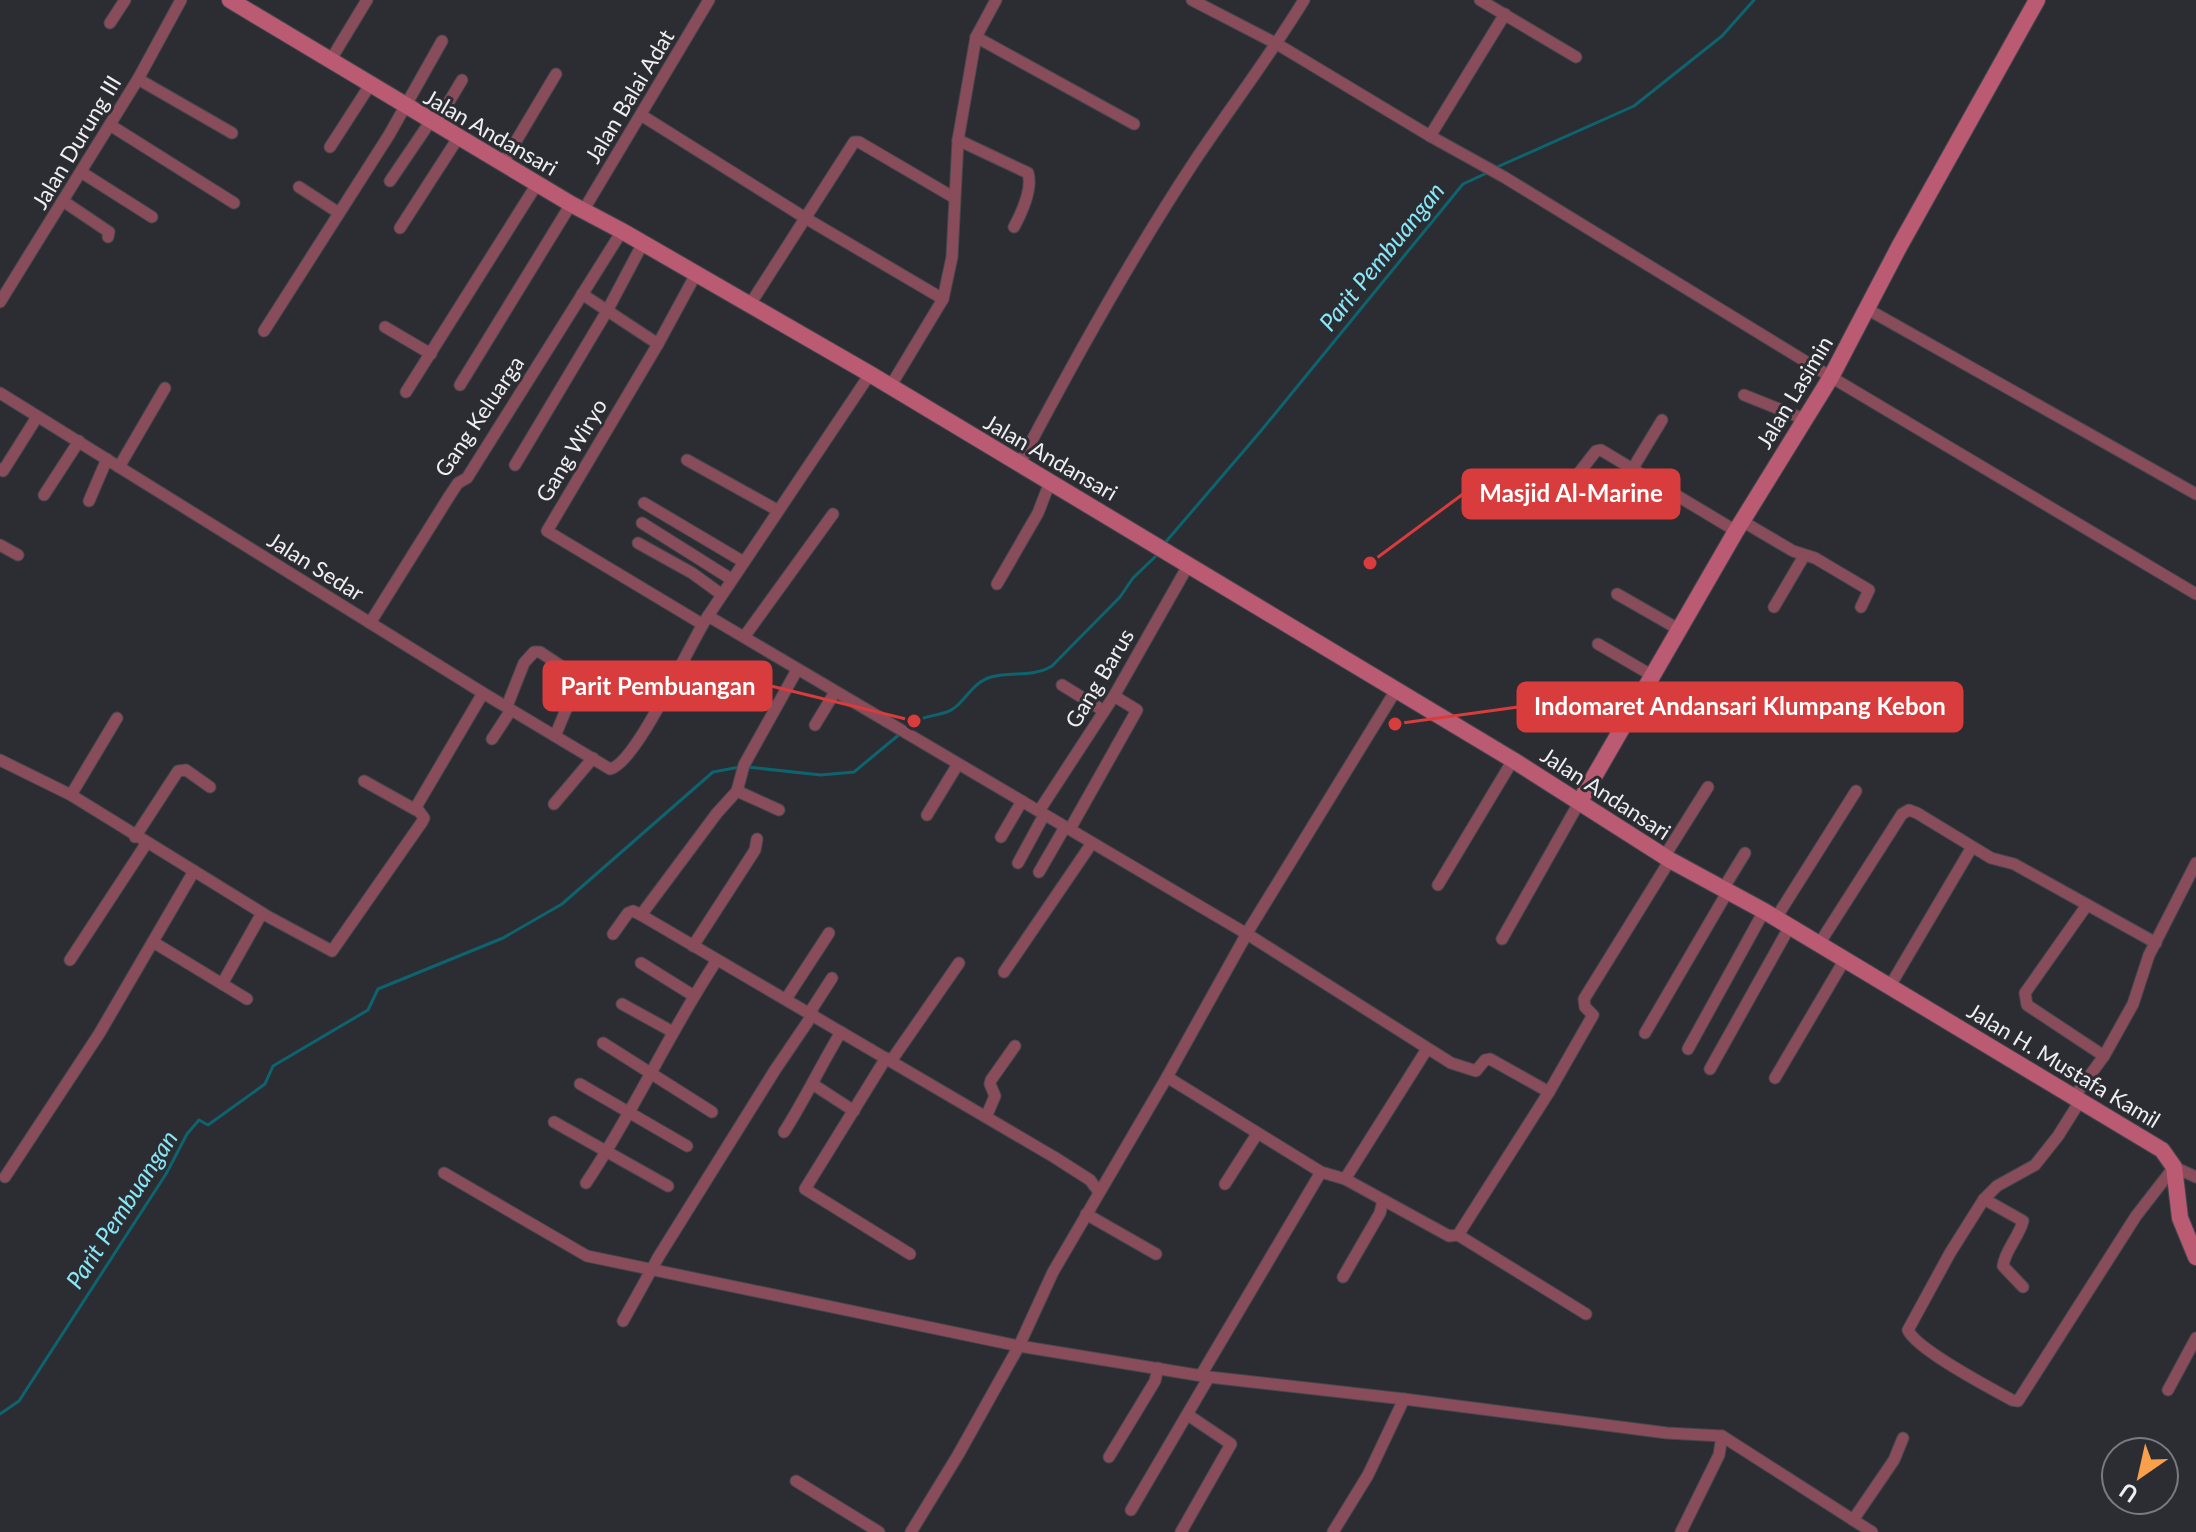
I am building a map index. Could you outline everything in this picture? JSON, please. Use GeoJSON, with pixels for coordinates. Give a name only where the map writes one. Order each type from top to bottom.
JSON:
{"type":"FeatureCollection","features":[{"type":"Feature","properties":{"kind":"street"},"geometry":{"type":"LineString","coordinates":[[110,23],[125,0]]}},
{"type":"Feature","properties":{"kind":"street","name":"Jalan Durung III"},"geometry":{"type":"LineString","coordinates":[[0,302],[138,79],[181,0]]}},
{"type":"Feature","properties":{"kind":"street","name":"Jalan Andansari"},"geometry":{"type":"LineString","coordinates":[[230,0],[404,107],[870,374],[1513,760],[1667,859],[1845,959]]}},
{"type":"Feature","properties":{"kind":"street"},"geometry":{"type":"LineString","coordinates":[[330,61],[367,0]]}},
{"type":"Feature","properties":{"kind":"street","name":"Jalan Balai Adat"},"geometry":{"type":"LineString","coordinates":[[460,385],[641,115],[709,0]]}},
{"type":"Feature","properties":{"kind":"street"},"geometry":{"type":"LineString","coordinates":[[890,387],[943,299],[952,257],[958,140],[976,37],[996,0]]}},
{"type":"Feature","properties":{"kind":"street"},"geometry":{"type":"LineString","coordinates":[[1192,0],[1277,44],[1504,177],[1831,377],[2196,594]]}},
{"type":"Feature","properties":{"kind":"street"},"geometry":{"type":"LineString","coordinates":[[1019,465],[1073,364],[1186,175],[1304,0]]}},
{"type":"Feature","properties":{"kind":"street"},"geometry":{"type":"LineString","coordinates":[[1480,0],[1576,57]]}},
{"type":"Feature","properties":{"kind":"street","name":"Jalan Lasimin"},"geometry":{"type":"LineString","coordinates":[[1580,801],[1739,526],[1831,377],[2037,0]]}},
{"type":"Feature","properties":{"kind":"street"},"geometry":{"type":"LineString","coordinates":[[1430,136],[1505,14]]}},
{"type":"Feature","properties":{"kind":"street"},"geometry":{"type":"LineString","coordinates":[[976,37],[1134,124]]}},
{"type":"Feature","properties":{"kind":"street"},"geometry":{"type":"LineString","coordinates":[[264,331],[389,135],[442,41]]}},
{"type":"Feature","properties":{"kind":"street"},"geometry":{"type":"LineString","coordinates":[[503,163],[556,74]]}},
{"type":"Feature","properties":{"kind":"street"},"geometry":{"type":"LineString","coordinates":[[138,79],[232,133]]}},
{"type":"Feature","properties":{"kind":"street"},"geometry":{"type":"LineString","coordinates":[[390,181],[462,80]]}},
{"type":"Feature","properties":{"kind":"street"},"geometry":{"type":"LineString","coordinates":[[330,147],[370,85]]}},
{"type":"Feature","properties":{"kind":"street"},"geometry":{"type":"LineString","coordinates":[[641,115],[807,219],[943,299]]}},
{"type":"Feature","properties":{"kind":"street"},"geometry":{"type":"LineString","coordinates":[[110,125],[234,203]]}},
{"type":"Feature","properties":{"kind":"street"},"geometry":{"type":"LineString","coordinates":[[400,228],[458,138]]}},
{"type":"Feature","properties":{"kind":"street"},"geometry":{"type":"LineString","coordinates":[[958,140],[1028,173],[1031,178],[1023,209],[1014,227]]}},
{"type":"Feature","properties":{"kind":"street"},"geometry":{"type":"LineString","coordinates":[[749,306],[854,142],[859,142],[953,197]]}},
{"type":"Feature","properties":{"kind":"street"},"geometry":{"type":"LineString","coordinates":[[81,172],[152,217]]}},
{"type":"Feature","properties":{"kind":"street"},"geometry":{"type":"LineString","coordinates":[[406,392],[537,184]]}},
{"type":"Feature","properties":{"kind":"street"},"geometry":{"type":"LineString","coordinates":[[299,187],[339,213]]}},
{"type":"Feature","properties":{"kind":"street"},"geometry":{"type":"LineString","coordinates":[[63,201],[109,232],[108,237]]}},
{"type":"Feature","properties":{"kind":"street","name":"Gang Keluarga"},"geometry":{"type":"LineString","coordinates":[[370,623],[458,483],[467,478],[622,231]]}},
{"type":"Feature","properties":{"kind":"street"},"geometry":{"type":"LineString","coordinates":[[515,465],[607,311],[643,243]]}},
{"type":"Feature","properties":{"kind":"street","name":"Gang Wiryo"},"geometry":{"type":"LineString","coordinates":[[696,274],[547,531],[705,620]]}},
{"type":"Feature","properties":{"kind":"street"},"geometry":{"type":"LineString","coordinates":[[582,294],[658,344]]}},
{"type":"Feature","properties":{"kind":"street"},"geometry":{"type":"LineString","coordinates":[[1867,309],[2196,494]]}},
{"type":"Feature","properties":{"kind":"street"},"geometry":{"type":"LineString","coordinates":[[385,327],[431,354]]}},
{"type":"Feature","properties":{"kind":"street"},"geometry":{"type":"LineString","coordinates":[[870,374],[705,620],[744,637],[1247,934],[1451,1063],[1476,1071],[1485,1060],[1490,1059],[1549,1092]]}},
{"type":"Feature","properties":{"kind":"street"},"geometry":{"type":"LineString","coordinates":[[119,467],[165,388]]}},
{"type":"Feature","properties":{"kind":"street","name":"Jalan Sedar"},"geometry":{"type":"LineString","coordinates":[[0,393],[483,693],[614,769],[654,714],[705,620]]}},
{"type":"Feature","properties":{"kind":"street"},"geometry":{"type":"LineString","coordinates":[[1744,395],[1804,419]]}},
{"type":"Feature","properties":{"kind":"street"},"geometry":{"type":"LineString","coordinates":[[0,469],[3,471],[37,417]]}},
{"type":"Feature","properties":{"kind":"street"},"geometry":{"type":"LineString","coordinates":[[1633,468],[1662,420]]}},
{"type":"Feature","properties":{"kind":"street"},"geometry":{"type":"LineString","coordinates":[[44,495],[79,441]]}},
{"type":"Feature","properties":{"kind":"street"},"geometry":{"type":"LineString","coordinates":[[1571,483],[1596,451],[1608,452],[1739,526],[1804,556],[1815,558],[1869,590],[1861,607]]}},
{"type":"Feature","properties":{"kind":"street"},"geometry":{"type":"LineString","coordinates":[[89,501],[107,459]]}},
{"type":"Feature","properties":{"kind":"street"},"geometry":{"type":"LineString","coordinates":[[687,460],[777,510]]}},
{"type":"Feature","properties":{"kind":"street"},"geometry":{"type":"LineString","coordinates":[[997,584],[1038,513],[1050,482]]}},
{"type":"Feature","properties":{"kind":"street"},"geometry":{"type":"LineString","coordinates":[[644,503],[742,561]]}},
{"type":"Feature","properties":{"kind":"street"},"geometry":{"type":"LineString","coordinates":[[744,637],[833,514]]}},
{"type":"Feature","properties":{"kind":"street"},"geometry":{"type":"LineString","coordinates":[[642,523],[731,579]]}},
{"type":"Feature","properties":{"kind":"street"},"geometry":{"type":"LineString","coordinates":[[638,543],[692,573],[721,594]]}},
{"type":"Feature","properties":{"kind":"street"},"geometry":{"type":"LineString","coordinates":[[0,545],[18,555]]}},
{"type":"Feature","properties":{"kind":"street"},"geometry":{"type":"LineString","coordinates":[[1774,607],[1804,556]]}},
{"type":"Feature","properties":{"kind":"street","name":"Gang Barus"},"geometry":{"type":"LineString","coordinates":[[1018,863],[1042,813],[1114,696],[1182,560]]}},
{"type":"Feature","properties":{"kind":"street"},"geometry":{"type":"LineString","coordinates":[[1617,594],[1680,630]]}},
{"type":"Feature","properties":{"kind":"street"},"geometry":{"type":"LineString","coordinates":[[1598,644],[1653,676]]}},
{"type":"Feature","properties":{"kind":"street"},"geometry":{"type":"LineString","coordinates":[[492,739],[509,708],[524,663],[534,652],[540,652],[576,676],[578,681],[555,736]]}},
{"type":"Feature","properties":{"kind":"street"},"geometry":{"type":"LineString","coordinates":[[641,915],[739,785],[744,765],[797,670]]}},
{"type":"Feature","properties":{"kind":"street"},"geometry":{"type":"LineString","coordinates":[[1062,685],[1104,711]]}},
{"type":"Feature","properties":{"kind":"street"},"geometry":{"type":"LineString","coordinates":[[911,1532],[1019,1346],[1053,1272],[1247,934],[1396,690]]}},
{"type":"Feature","properties":{"kind":"street"},"geometry":{"type":"LineString","coordinates":[[815,725],[835,692]]}},
{"type":"Feature","properties":{"kind":"street"},"geometry":{"type":"LineString","coordinates":[[416,810],[483,693]]}},
{"type":"Feature","properties":{"kind":"street"},"geometry":{"type":"LineString","coordinates":[[1039,872],[1137,710],[1114,696]]}},
{"type":"Feature","properties":{"kind":"street"},"geometry":{"type":"LineString","coordinates":[[71,795],[117,718]]}},
{"type":"Feature","properties":{"kind":"street"},"geometry":{"type":"LineString","coordinates":[[554,804],[593,758]]}},
{"type":"Feature","properties":{"kind":"street"},"geometry":{"type":"LineString","coordinates":[[0,760],[71,795],[146,844],[332,951],[424,818],[416,810],[364,781]]}},
{"type":"Feature","properties":{"kind":"street"},"geometry":{"type":"LineString","coordinates":[[1438,885],[1513,760]]}},
{"type":"Feature","properties":{"kind":"street"},"geometry":{"type":"LineString","coordinates":[[927,815],[958,764]]}},
{"type":"Feature","properties":{"kind":"street"},"geometry":{"type":"LineString","coordinates":[[135,837],[178,771],[186,770],[210,787]]}},
{"type":"Feature","properties":{"kind":"street"},"geometry":{"type":"LineString","coordinates":[[739,785],[779,810]]}},
{"type":"Feature","properties":{"kind":"street"},"geometry":{"type":"LineString","coordinates":[[1458,1235],[1549,1092],[1593,1015],[1585,1007],[1584,999],[1708,787]]}},
{"type":"Feature","properties":{"kind":"street"},"geometry":{"type":"LineString","coordinates":[[1688,1049],[1777,919],[1856,791]]}},
{"type":"Feature","properties":{"kind":"street"},"geometry":{"type":"LineString","coordinates":[[1001,837],[1022,801]]}},
{"type":"Feature","properties":{"kind":"street"},"geometry":{"type":"LineString","coordinates":[[1502,939],[1580,801]]}},
{"type":"Feature","properties":{"kind":"street"},"geometry":{"type":"LineString","coordinates":[[1819,944],[1902,814],[1909,810],[1991,858],[2014,864],[2156,943]]}},
{"type":"Feature","properties":{"kind":"street"},"geometry":{"type":"LineString","coordinates":[[693,946],[755,850],[757,839]]}},
{"type":"Feature","properties":{"kind":"street"},"geometry":{"type":"LineString","coordinates":[[1004,972],[1092,843]]}},
{"type":"Feature","properties":{"kind":"street"},"geometry":{"type":"LineString","coordinates":[[70,960],[146,844]]}},
{"type":"Feature","properties":{"kind":"street"},"geometry":{"type":"LineString","coordinates":[[1890,986],[1972,847]]}},
{"type":"Feature","properties":{"kind":"street"},"geometry":{"type":"LineString","coordinates":[[1645,1033],[1745,853]]}},
{"type":"Feature","properties":{"kind":"street"},"geometry":{"type":"LineString","coordinates":[[5,1177],[84,1056],[194,871]]}},
{"type":"Feature","properties":{"kind":"street"},"geometry":{"type":"LineString","coordinates":[[2174,1167],[2136,1216],[2018,1401],[1957,1368],[1915,1339],[1908,1330],[1984,1199],[1997,1186],[2035,1165],[2058,1136],[2133,1004],[2149,955],[2194,871]]}},
{"type":"Feature","properties":{"kind":"street"},"geometry":{"type":"LineString","coordinates":[[2087,905],[2025,993],[2025,999],[2027,1005],[2104,1056]]}},
{"type":"Feature","properties":{"kind":"street"},"geometry":{"type":"LineString","coordinates":[[613,934],[628,913],[633,911],[641,915],[986,1117],[1090,1180],[1099,1192]]}},
{"type":"Feature","properties":{"kind":"street"},"geometry":{"type":"LineString","coordinates":[[222,984],[262,913]]}},
{"type":"Feature","properties":{"kind":"street"},"geometry":{"type":"LineString","coordinates":[[1710,1069],[1777,919]]}},
{"type":"Feature","properties":{"kind":"street"},"geometry":{"type":"LineString","coordinates":[[786,999],[829,933]]}},
{"type":"Feature","properties":{"kind":"street"},"geometry":{"type":"LineString","coordinates":[[153,942],[247,999]]}},
{"type":"Feature","properties":{"kind":"street"},"geometry":{"type":"LineString","coordinates":[[1775,1078],[1845,959]]}},
{"type":"Feature","properties":{"kind":"street","name":"Jalan H. Mustafa Kamil"},"geometry":{"type":"LineString","coordinates":[[1845,959],[2162,1150],[2174,1167]]}},
{"type":"Feature","properties":{"kind":"street"},"geometry":{"type":"LineString","coordinates":[[586,1183],[608,1151],[673,1032],[717,960]]}},
{"type":"Feature","properties":{"kind":"street"},"geometry":{"type":"LineString","coordinates":[[641,963],[694,996]]}},
{"type":"Feature","properties":{"kind":"street"},"geometry":{"type":"LineString","coordinates":[[910,1254],[805,1189],[889,1059],[959,963]]}},
{"type":"Feature","properties":{"kind":"street"},"geometry":{"type":"LineString","coordinates":[[623,1321],[656,1262],[832,978]]}},
{"type":"Feature","properties":{"kind":"street"},"geometry":{"type":"LineString","coordinates":[[622,1004],[673,1032]]}},
{"type":"Feature","properties":{"kind":"street"},"geometry":{"type":"LineString","coordinates":[[784,1132],[814,1085],[817,1072],[841,1032]]}},
{"type":"Feature","properties":{"kind":"street"},"geometry":{"type":"LineString","coordinates":[[603,1043],[712,1112]]}},
{"type":"Feature","properties":{"kind":"street"},"geometry":{"type":"LineString","coordinates":[[986,1117],[995,1096],[991,1080],[1015,1046]]}},
{"type":"Feature","properties":{"kind":"street"},"geometry":{"type":"LineString","coordinates":[[1345,1179],[1427,1049]]}},
{"type":"Feature","properties":{"kind":"street"},"geometry":{"type":"LineString","coordinates":[[1167,1077],[1321,1172],[1345,1179],[1449,1236],[1458,1235],[1586,1314]]}},
{"type":"Feature","properties":{"kind":"street"},"geometry":{"type":"LineString","coordinates":[[580,1084],[687,1146]]}},
{"type":"Feature","properties":{"kind":"street"},"geometry":{"type":"LineString","coordinates":[[814,1085],[854,1111]]}},
{"type":"Feature","properties":{"kind":"street"},"geometry":{"type":"LineString","coordinates":[[554,1122],[668,1186]]}},
{"type":"Feature","properties":{"kind":"street"},"geometry":{"type":"LineString","coordinates":[[1225,1184],[1257,1134]]}},
{"type":"Feature","properties":{"kind":"street"},"geometry":{"type":"LineString","coordinates":[[2174,1167],[2196,1177]]}},
{"type":"Feature","properties":{"kind":"street"},"geometry":{"type":"LineString","coordinates":[[2174,1167],[2180,1218],[2196,1257]]}},
{"type":"Feature","properties":{"kind":"street"},"geometry":{"type":"LineString","coordinates":[[1131,1510],[1188,1415],[1205,1376],[1321,1172]]}},
{"type":"Feature","properties":{"kind":"street"},"geometry":{"type":"LineString","coordinates":[[444,1173],[587,1256],[656,1262],[1019,1346],[1205,1376],[1667,1433],[1722,1436],[1871,1532]]}},
{"type":"Feature","properties":{"kind":"street"},"geometry":{"type":"LineString","coordinates":[[1984,1199],[2023,1221],[2003,1260],[2003,1266],[2023,1287]]}},
{"type":"Feature","properties":{"kind":"street"},"geometry":{"type":"LineString","coordinates":[[1343,1277],[1380,1213],[1383,1200]]}},
{"type":"Feature","properties":{"kind":"street"},"geometry":{"type":"LineString","coordinates":[[1086,1214],[1156,1254]]}},
{"type":"Feature","properties":{"kind":"street"},"geometry":{"type":"LineString","coordinates":[[2168,1390],[2196,1338]]}},
{"type":"Feature","properties":{"kind":"street"},"geometry":{"type":"LineString","coordinates":[[1109,1457],[1155,1381],[1158,1368]]}},
{"type":"Feature","properties":{"kind":"street"},"geometry":{"type":"LineString","coordinates":[[1338,1530],[1404,1399]]}},
{"type":"Feature","properties":{"kind":"street"},"geometry":{"type":"LineString","coordinates":[[1181,1532],[1231,1444],[1188,1415]]}},
{"type":"Feature","properties":{"kind":"street"},"geometry":{"type":"LineString","coordinates":[[1681,1532],[1719,1455],[1722,1436]]}},
{"type":"Feature","properties":{"kind":"street"},"geometry":{"type":"LineString","coordinates":[[1853,1520],[1885,1475],[1903,1438]]}},
{"type":"Feature","properties":{"kind":"street"},"geometry":{"type":"LineString","coordinates":[[796,1481],[879,1532]]}},
{"type":"Feature","properties":{"kind":"waterway","name":"Parit Pembuangan"},"geometry":{"type":"LineString","coordinates":[[1495,168],[1634,106],[1722,36],[1754,0]]}},
{"type":"Feature","properties":{"kind":"waterway","name":"Parit Pembuangan"},"geometry":{"type":"LineString","coordinates":[[1164,544],[1463,184],[1489,172]]}},
{"type":"Feature","properties":{"kind":"waterway","name":"Parit Pembuangan"},"geometry":{"type":"LineString","coordinates":[[906,728],[921,719],[953,709],[972,689],[991,677],[1037,672],[1052,666],[1158,554]]}},
{"type":"Feature","properties":{"kind":"waterway","name":"Parit Pembuangan"},"geometry":{"type":"LineString","coordinates":[[747,767],[821,775],[854,772],[901,733]]}},
{"type":"Feature","properties":{"kind":"waterway","name":"Parit Pembuangan"},"geometry":{"type":"LineString","coordinates":[[0,1414],[19,1401],[166,1174],[187,1134],[199,1120],[208,1125],[265,1084],[273,1066],[368,1010],[378,989],[503,938],[562,904],[713,772],[740,767]]}},
{"type":"Feature","properties":{"kind":"place","name":"Masjid Al-Marine"},"geometry":{"type":"Point","coordinates":[1370,563]}},
{"type":"Feature","properties":{"kind":"place","name":"Parit Pembuangan"},"geometry":{"type":"Point","coordinates":[914,721]}},
{"type":"Feature","properties":{"kind":"place","name":"Indomaret Andansari Klumpang Kebon"},"geometry":{"type":"Point","coordinates":[1395,724]}}]}
